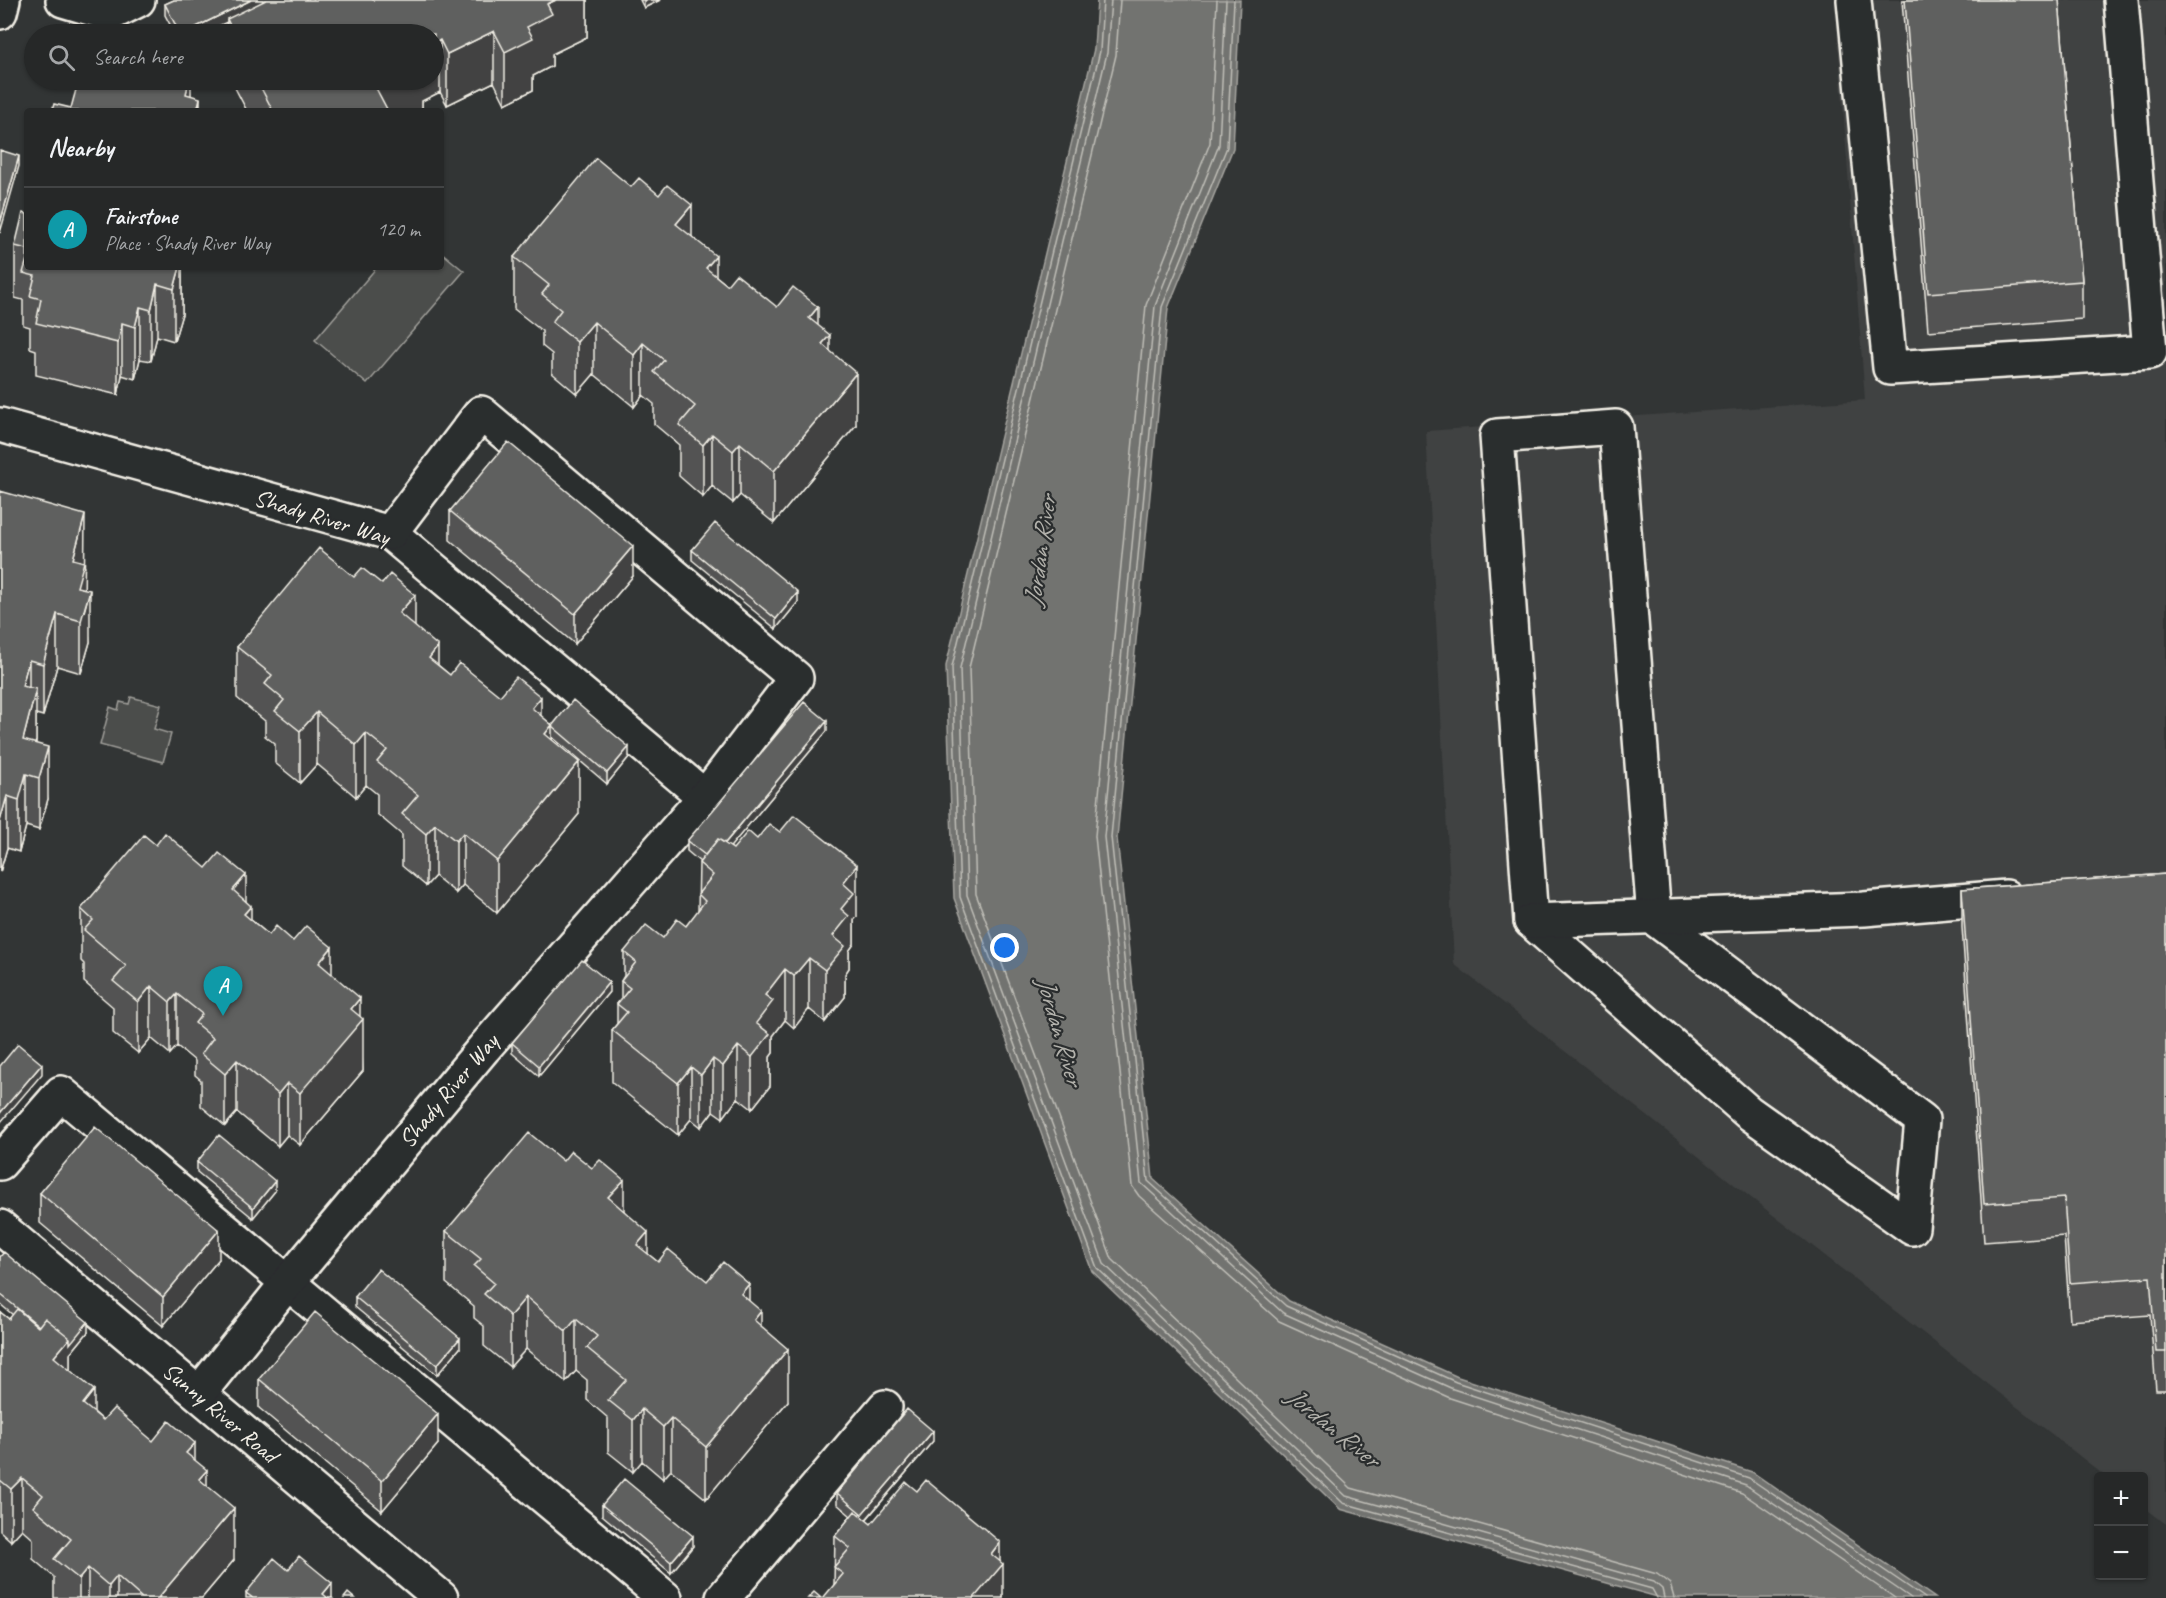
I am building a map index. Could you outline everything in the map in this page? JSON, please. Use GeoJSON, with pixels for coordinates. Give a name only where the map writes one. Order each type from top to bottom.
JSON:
{"type":"FeatureCollection","features":[{"type":"Feature","properties":{"kind":"street"},"geometry":{"type":"LineString","coordinates":[[0,12],[3,0]]}},
{"type":"Feature","properties":{"kind":"street"},"geometry":{"type":"LineString","coordinates":[[63,0],[110,14],[138,0]]}},
{"type":"Feature","properties":{"kind":"street"},"geometry":{"type":"LineString","coordinates":[[1854,0],[1890,368],[2158,350],[2121,0]]}},
{"type":"Feature","properties":{"kind":"street","name":"Shady River Way"},"geometry":{"type":"LineString","coordinates":[[199,1393],[288,1282],[484,1048],[705,796],[796,678],[481,412],[390,533]]}},
{"type":"Feature","properties":{"kind":"street","name":"Shady River Way"},"geometry":{"type":"LineString","coordinates":[[0,424],[390,533],[705,796]]}},
{"type":"Feature","properties":{"kind":"street"},"geometry":{"type":"LineString","coordinates":[[1616,427],[1654,918],[1922,1120],[1912,1228],[1748,1112],[1531,921],[1497,436],[1616,427]]}},
{"type":"Feature","properties":{"kind":"street"},"geometry":{"type":"LineString","coordinates":[[1531,921],[1864,909],[2038,894]]}},
{"type":"Feature","properties":{"kind":"street"},"geometry":{"type":"LineString","coordinates":[[0,1163],[62,1093],[665,1598]]}},
{"type":"Feature","properties":{"kind":"street","name":"Sunny River Road"},"geometry":{"type":"LineString","coordinates":[[0,1227],[441,1598]]}},
{"type":"Feature","properties":{"kind":"street"},"geometry":{"type":"LineString","coordinates":[[723,1598],[885,1407]]}},
{"type":"Feature","properties":{"kind":"shaded area"},"geometry":{"type":"Polygon","coordinates":[[[1835,0],[2166,0],[2166,1524],[2148,1510],[2148,1472],[2100,1472],[1454,964],[1426,431],[1865,400],[1835,0]]]}},
{"type":"Feature","properties":{"kind":"shaded area"},"geometry":{"type":"Polygon","coordinates":[[[444,254],[464,271],[367,384],[315,340],[374,270],[444,270],[444,254]]]}},
{"type":"Feature","properties":{"kind":"shaded area"},"geometry":{"type":"Polygon","coordinates":[[[131,697],[161,705],[154,729],[171,734],[163,762],[100,745],[110,707],[118,710],[120,702],[129,704],[131,697]]]}},
{"type":"Feature","properties":{"kind":"water","name":"Jordan River"},"geometry":{"type":"Polygon","coordinates":[[[1097,0],[1240,0],[1233,148],[1168,308],[1117,838],[1153,1179],[1289,1301],[1458,1377],[1752,1472],[1935,1598],[1661,1598],[1340,1509],[1092,1271],[954,898],[946,666],[1094,49],[1097,0]]]}},
{"type":"Feature","properties":{"kind":"building"},"geometry":{"type":"Polygon","coordinates":[[[174,0],[251,0],[202,24],[175,24],[165,4],[174,0]]]}},
{"type":"Feature","properties":{"kind":"building"},"geometry":{"type":"Polygon","coordinates":[[[266,0],[556,0],[547,4],[552,14],[527,27],[533,38],[505,52],[494,31],[447,54],[444,48],[444,24],[229,24],[227,19],[266,0]]]}},
{"type":"Feature","properties":{"kind":"building"},"geometry":{"type":"Polygon","coordinates":[[[1905,0],[2059,0],[2082,281],[1928,293],[1905,0]]]}},
{"type":"Feature","properties":{"kind":"building"},"geometry":{"type":"Polygon","coordinates":[[[76,90],[187,90],[186,94],[200,98],[198,108],[71,108],[76,90]]]}},
{"type":"Feature","properties":{"kind":"building"},"geometry":{"type":"Polygon","coordinates":[[[262,90],[377,90],[386,108],[271,108],[262,90]]]}},
{"type":"Feature","properties":{"kind":"building"},"geometry":{"type":"Polygon","coordinates":[[[54,104],[71,108],[53,108],[54,104]]]}},
{"type":"Feature","properties":{"kind":"building"},"geometry":{"type":"Polygon","coordinates":[[[0,150],[19,156],[0,223],[0,150]]]}},
{"type":"Feature","properties":{"kind":"building"},"geometry":{"type":"Polygon","coordinates":[[[596,158],[631,187],[639,178],[659,195],[667,185],[692,205],[676,224],[716,256],[706,268],[727,285],[736,274],[777,307],[793,287],[818,307],[809,318],[830,335],[822,344],[856,373],[774,471],[740,443],[733,451],[712,434],[703,445],[679,425],[695,406],[654,372],[664,360],[643,343],[634,355],[594,322],[577,342],[552,322],[561,310],[542,294],[549,285],[514,257],[596,158]]]}},
{"type":"Feature","properties":{"kind":"building"},"geometry":{"type":"Polygon","coordinates":[[[23,213],[24,213],[24,248],[15,246],[23,213]]]}},
{"type":"Feature","properties":{"kind":"building"},"geometry":{"type":"Polygon","coordinates":[[[24,270],[179,270],[174,289],[157,284],[151,310],[140,307],[135,327],[122,323],[118,343],[36,323],[41,299],[30,296],[35,276],[23,273],[24,270]]]}},
{"type":"Feature","properties":{"kind":"building"},"geometry":{"type":"Polygon","coordinates":[[[508,442],[633,546],[575,614],[450,511],[508,442]]]}},
{"type":"Feature","properties":{"kind":"building"},"geometry":{"type":"Polygon","coordinates":[[[0,491],[85,515],[73,559],[84,562],[77,587],[90,590],[81,621],[57,614],[43,664],[29,660],[22,686],[36,689],[23,740],[48,747],[39,778],[26,774],[19,800],[7,796],[0,821],[0,491]]]}},
{"type":"Feature","properties":{"kind":"building"},"geometry":{"type":"Polygon","coordinates":[[[715,523],[798,592],[776,619],[692,550],[715,523]]]}},
{"type":"Feature","properties":{"kind":"building"},"geometry":{"type":"Polygon","coordinates":[[[319,548],[354,577],[362,568],[382,584],[390,574],[415,595],[399,613],[438,646],[429,658],[450,675],[459,663],[500,696],[516,677],[541,697],[532,708],[552,725],[545,734],[579,762],[497,861],[463,833],[456,841],[435,824],[426,834],[402,814],[418,795],[377,762],[387,750],[366,733],[356,745],[317,712],[300,731],[275,711],[284,700],[265,684],[272,675],[237,647],[319,548]]]}},
{"type":"Feature","properties":{"kind":"building"},"geometry":{"type":"Polygon","coordinates":[[[573,700],[629,747],[607,773],[552,726],[573,700]]]}},
{"type":"Feature","properties":{"kind":"building"},"geometry":{"type":"Polygon","coordinates":[[[804,702],[827,721],[725,843],[718,839],[705,855],[687,841],[804,702]]]}},
{"type":"Feature","properties":{"kind":"building"},"geometry":{"type":"Polygon","coordinates":[[[794,815],[857,865],[843,883],[854,893],[841,909],[849,916],[833,936],[845,946],[825,970],[809,958],[794,976],[785,969],[765,995],[773,1001],[756,1023],[770,1034],[752,1057],[738,1046],[723,1066],[713,1059],[701,1075],[691,1067],[678,1083],[612,1030],[627,1012],[617,1004],[630,988],[621,981],[636,962],[624,952],[646,925],[663,938],[677,919],[686,926],[705,901],[698,894],[713,875],[699,863],[718,839],[733,849],[748,831],[757,839],[769,824],[780,832],[794,815]]]}},
{"type":"Feature","properties":{"kind":"building"},"geometry":{"type":"Polygon","coordinates":[[[165,833],[206,868],[219,853],[246,875],[233,890],[251,906],[244,914],[269,935],[276,926],[293,941],[306,926],[332,947],[319,963],[360,998],[351,1009],[363,1019],[300,1093],[287,1083],[278,1094],[237,1060],[225,1074],[201,1054],[213,1038],[195,1023],[202,1014],[177,994],[170,1002],[151,986],[138,1002],[113,981],[126,966],[84,930],[93,920],[81,909],[144,835],[156,845],[165,833]]]}},
{"type":"Feature","properties":{"kind":"building"},"geometry":{"type":"Polygon","coordinates":[[[2166,874],[2166,1352],[2156,1352],[2150,1277],[2070,1283],[2064,1198],[1984,1204],[1962,889],[2166,874]]]}},
{"type":"Feature","properties":{"kind":"building"},"geometry":{"type":"Polygon","coordinates":[[[582,960],[609,982],[539,1066],[512,1043],[582,960]]]}},
{"type":"Feature","properties":{"kind":"building"},"geometry":{"type":"Polygon","coordinates":[[[18,1044],[42,1064],[0,1113],[0,1066],[18,1044]]]}},
{"type":"Feature","properties":{"kind":"building"},"geometry":{"type":"Polygon","coordinates":[[[95,1127],[219,1230],[163,1297],[40,1193],[95,1127]]]}},
{"type":"Feature","properties":{"kind":"building"},"geometry":{"type":"Polygon","coordinates":[[[529,1133],[563,1161],[571,1151],[592,1168],[600,1160],[624,1180],[608,1197],[648,1232],[637,1245],[658,1262],[668,1249],[707,1281],[723,1262],[749,1284],[741,1294],[761,1311],[754,1320],[788,1349],[706,1447],[671,1418],[663,1427],[642,1409],[633,1420],[608,1400],[626,1380],[587,1348],[597,1336],[576,1319],[566,1331],[526,1297],[510,1316],[484,1294],[494,1283],[474,1266],[481,1259],[446,1231],[529,1133]]]}},
{"type":"Feature","properties":{"kind":"building"},"geometry":{"type":"Polygon","coordinates":[[[219,1135],[275,1181],[253,1208],[197,1162],[219,1135]]]}},
{"type":"Feature","properties":{"kind":"building"},"geometry":{"type":"Polygon","coordinates":[[[4,1252],[88,1322],[70,1344],[70,1338],[45,1318],[39,1326],[0,1294],[0,1257],[4,1252]]]}},
{"type":"Feature","properties":{"kind":"building"},"geometry":{"type":"Polygon","coordinates":[[[378,1269],[460,1338],[437,1365],[355,1297],[378,1269]]]}},
{"type":"Feature","properties":{"kind":"building"},"geometry":{"type":"Polygon","coordinates":[[[17,1309],[38,1327],[45,1318],[70,1338],[54,1357],[94,1390],[83,1404],[103,1420],[114,1408],[153,1441],[169,1421],[195,1443],[186,1453],[207,1470],[199,1479],[234,1508],[158,1598],[142,1598],[117,1576],[109,1586],[88,1568],[79,1579],[54,1559],[71,1539],[33,1507],[43,1495],[22,1478],[11,1489],[0,1480],[0,1312],[9,1319],[17,1309]]]}},
{"type":"Feature","properties":{"kind":"building"},"geometry":{"type":"Polygon","coordinates":[[[315,1312],[438,1414],[382,1481],[259,1379],[315,1312]]]}},
{"type":"Feature","properties":{"kind":"building"},"geometry":{"type":"Polygon","coordinates":[[[907,1409],[933,1431],[862,1514],[837,1493],[907,1409]]]}},
{"type":"Feature","properties":{"kind":"building"},"geometry":{"type":"Polygon","coordinates":[[[624,1479],[693,1536],[671,1562],[602,1505],[624,1479]]]}},
{"type":"Feature","properties":{"kind":"building"},"geometry":{"type":"Polygon","coordinates":[[[926,1480],[1000,1542],[991,1554],[1003,1564],[974,1598],[823,1598],[843,1574],[834,1567],[850,1548],[835,1536],[855,1511],[871,1524],[906,1482],[917,1491],[926,1480]]]}},
{"type":"Feature","properties":{"kind":"building"},"geometry":{"type":"Polygon","coordinates":[[[299,1556],[332,1583],[323,1594],[328,1598],[253,1598],[246,1593],[274,1558],[288,1570],[299,1556]]]}},
{"type":"Feature","properties":{"kind":"building"},"geometry":{"type":"Polygon","coordinates":[[[814,1592],[821,1598],[808,1598],[814,1592]]]}},
{"type":"Feature","properties":{"kind":"building"},"geometry":{"type":"Polygon","coordinates":[[[348,1593],[354,1598],[344,1598],[348,1593]]]}},
{"type":"Feature","properties":{"kind":"place","name":"Fairstone"},"geometry":{"type":"Point","coordinates":[223,1016]}}]}
